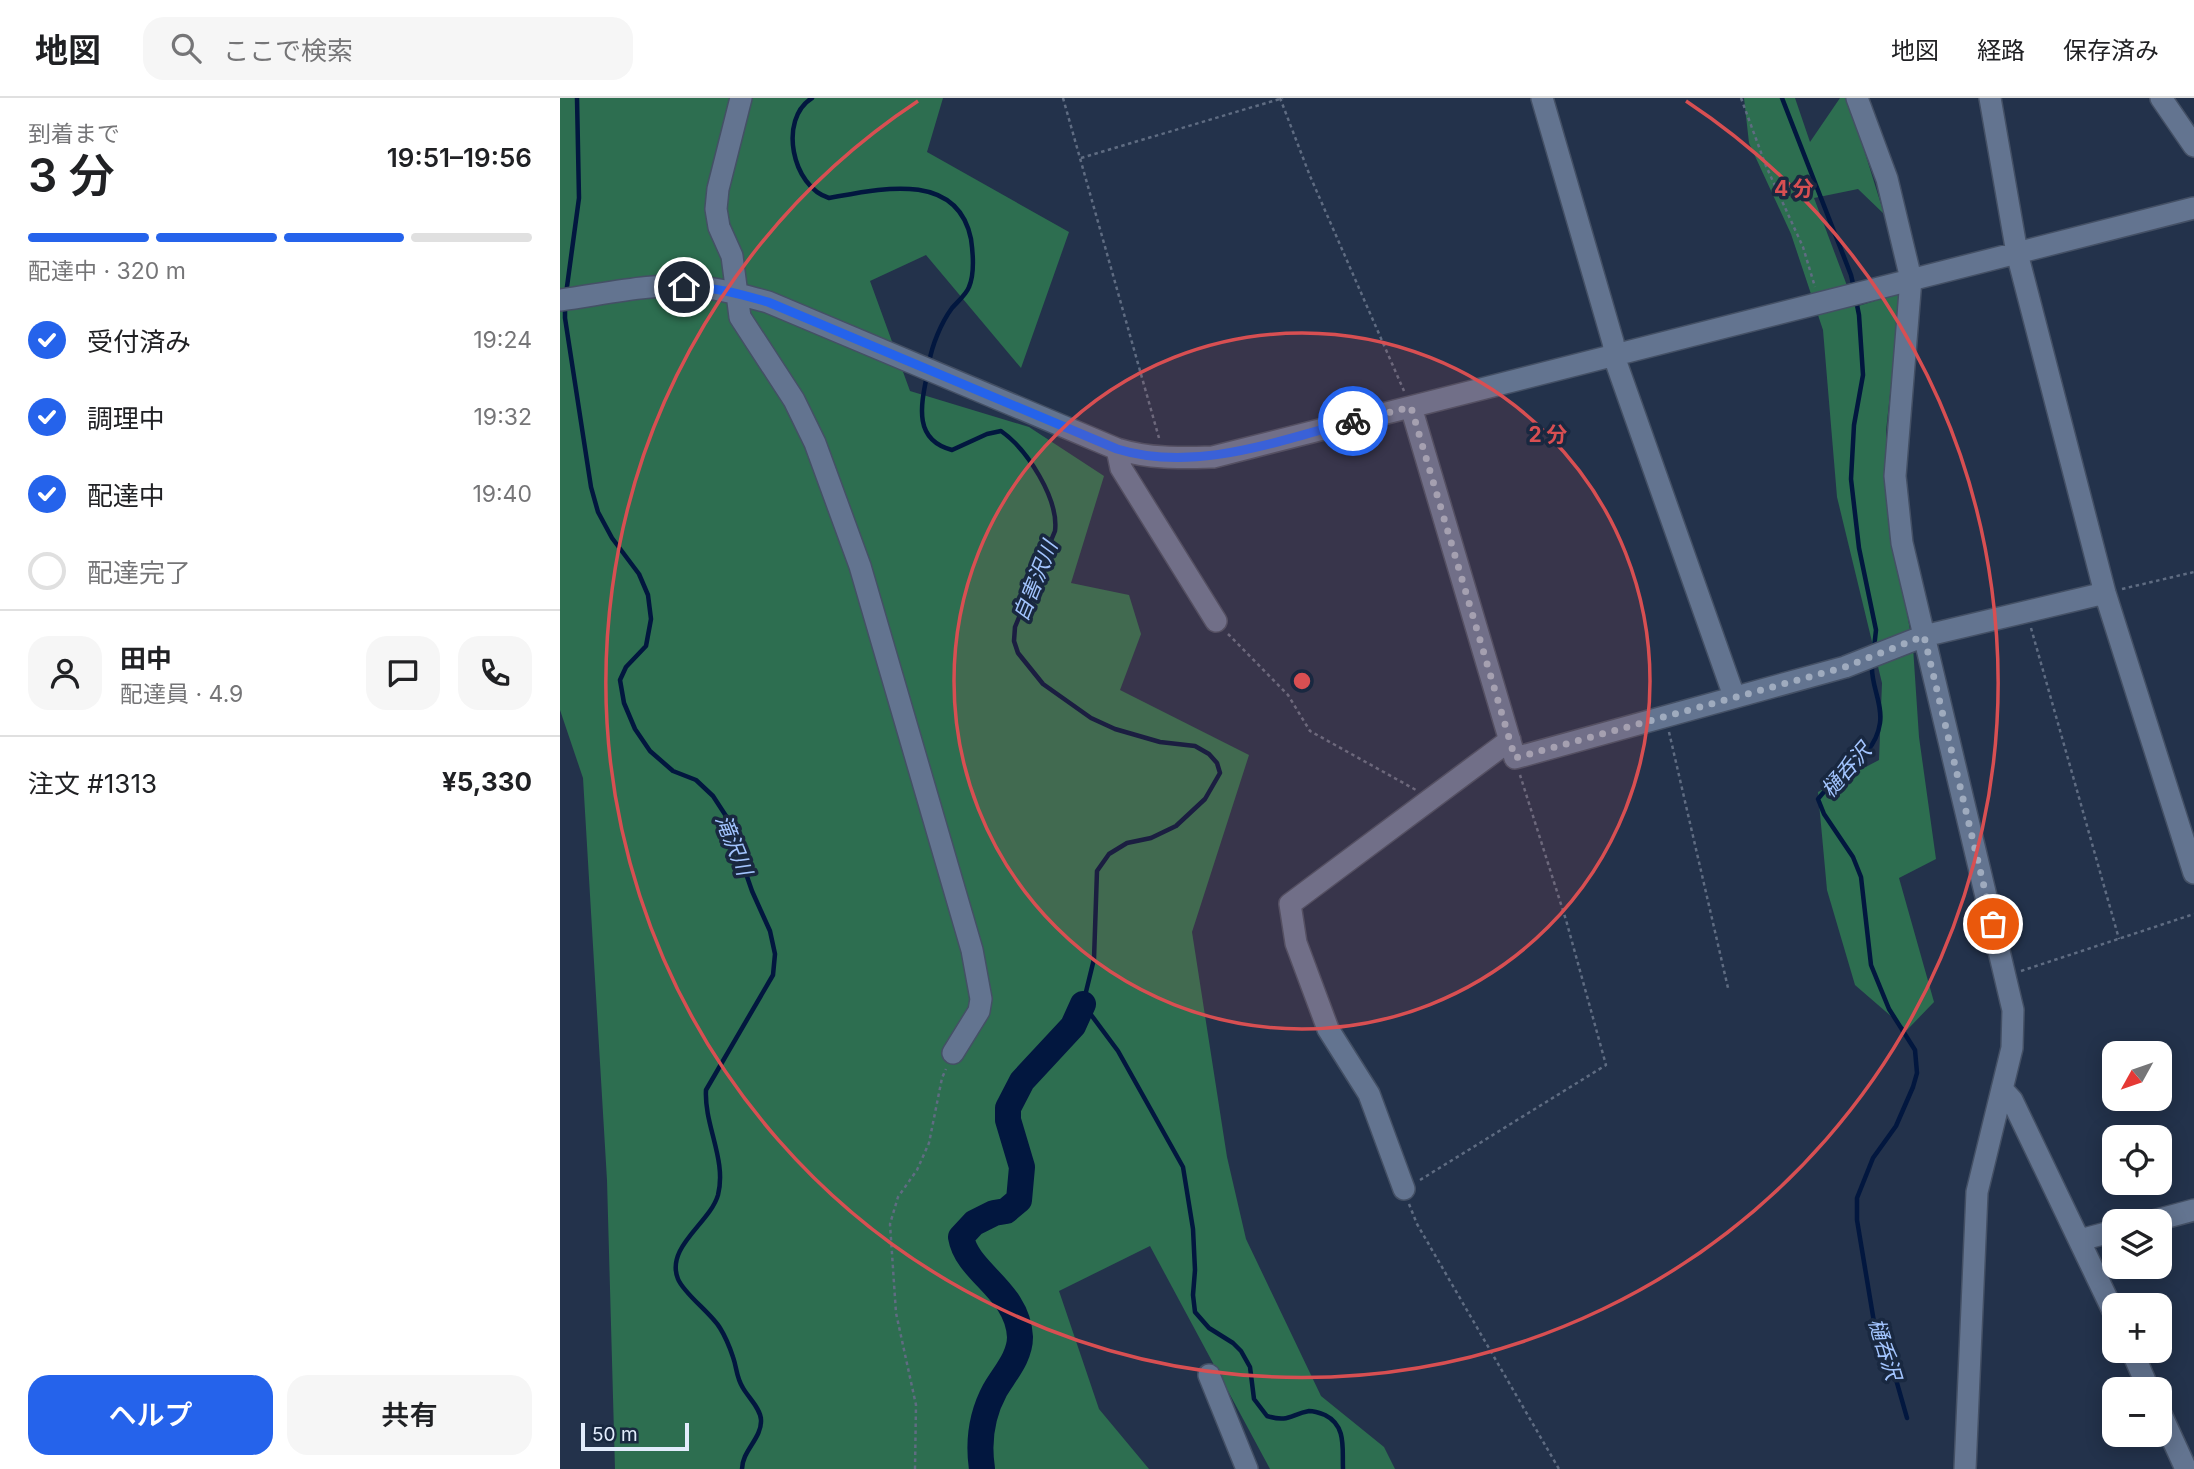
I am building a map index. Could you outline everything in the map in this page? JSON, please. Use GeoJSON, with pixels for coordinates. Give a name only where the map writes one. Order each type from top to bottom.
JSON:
{"type":"FeatureCollection","features":[{"type":"Feature","properties":{"kind":"street"},"geometry":{"type":"LineString","coordinates":[[741,98],[718,189],[716,209],[719,228],[732,257],[740,317],[794,400],[815,443],[860,566],[972,950],[981,999],[979,1011],[953,1053]]}},
{"type":"Feature","properties":{"kind":"street"},"geometry":{"type":"LineString","coordinates":[[1542,98],[1617,365],[1734,696]]}},
{"type":"Feature","properties":{"kind":"street"},"geometry":{"type":"LineString","coordinates":[[1857,98],[1887,179],[1911,279],[1895,475],[1902,543],[2013,1010],[2014,1031],[1977,1192],[1965,1469]]}},
{"type":"Feature","properties":{"kind":"street"},"geometry":{"type":"LineString","coordinates":[[1990,98],[2017,253],[2105,593],[2194,873]]}},
{"type":"Feature","properties":{"kind":"street"},"geometry":{"type":"LineString","coordinates":[[2161,98],[2194,146]]}},
{"type":"Feature","properties":{"kind":"street"},"geometry":{"type":"LineString","coordinates":[[560,300],[640,289],[699,286],[737,293],[768,302],[1117,449],[1163,459],[1213,457],[2194,208]]}},
{"type":"Feature","properties":{"kind":"street"},"geometry":{"type":"LineString","coordinates":[[1411,407],[1513,749]]}},
{"type":"Feature","properties":{"kind":"street"},"geometry":{"type":"LineString","coordinates":[[1117,449],[1121,468],[1216,621]]}},
{"type":"Feature","properties":{"kind":"street"},"geometry":{"type":"LineString","coordinates":[[1404,1189],[1369,1094],[1328,1029],[1296,943],[1290,904],[1432,799],[1513,749],[1665,716],[1845,667],[1924,636],[2105,593]]}},
{"type":"Feature","properties":{"kind":"street"},"geometry":{"type":"LineString","coordinates":[[2002,1089],[2012,1100],[2105,1293]]}},
{"type":"Feature","properties":{"kind":"street"},"geometry":{"type":"LineString","coordinates":[[2172,1216],[2194,1210]]}},
{"type":"Feature","properties":{"kind":"street"},"geometry":{"type":"LineString","coordinates":[[2080,1240],[2102,1234]]}},
{"type":"Feature","properties":{"kind":"street"},"geometry":{"type":"LineString","coordinates":[[1209,1376],[1247,1469]]}},
{"type":"Feature","properties":{"kind":"street"},"geometry":{"type":"LineString","coordinates":[[2172,1438],[2186,1469]]}},
{"type":"Feature","properties":{"kind":"path"},"geometry":{"type":"LineString","coordinates":[[1063,98],[1155,422],[1163,459]]}},
{"type":"Feature","properties":{"kind":"path"},"geometry":{"type":"LineString","coordinates":[[1081,158],[1281,98],[1310,176],[1411,407]]}},
{"type":"Feature","properties":{"kind":"path"},"geometry":{"type":"LineString","coordinates":[[1741,98],[1766,166],[1803,247],[1820,302]]}},
{"type":"Feature","properties":{"kind":"path"},"geometry":{"type":"LineString","coordinates":[[2105,593],[2194,572]]}},
{"type":"Feature","properties":{"kind":"path"},"geometry":{"type":"LineString","coordinates":[[2026,611],[2119,939]]}},
{"type":"Feature","properties":{"kind":"path"},"geometry":{"type":"LineString","coordinates":[[1216,621],[1287,695],[1310,731],[1432,799]]}},
{"type":"Feature","properties":{"kind":"path"},"geometry":{"type":"LineString","coordinates":[[1665,716],[1728,988]]}},
{"type":"Feature","properties":{"kind":"path"},"geometry":{"type":"LineString","coordinates":[[1513,749],[1566,920],[1606,1065],[1404,1189],[1417,1224],[1559,1469]]}},
{"type":"Feature","properties":{"kind":"path"},"geometry":{"type":"LineString","coordinates":[[2005,977],[2194,914]]}},
{"type":"Feature","properties":{"kind":"path"},"geometry":{"type":"LineString","coordinates":[[915,1469],[916,1405],[896,1313],[890,1224],[898,1197],[917,1170],[929,1143],[942,1078],[953,1053]]}},
{"type":"Feature","properties":{"kind":"green space"},"geometry":{"type":"Polygon","coordinates":[[[560,98],[943,98],[927,152],[1069,232],[1021,368],[926,255],[870,281],[910,391],[1029,427],[1104,476],[1071,583],[1129,595],[1141,634],[1120,690],[1249,755],[1192,932],[1227,1157],[1246,1239],[1321,1396],[1384,1447],[1395,1469],[1270,1469],[1150,1246],[1059,1291],[1099,1409],[1149,1469],[615,1469],[607,1180],[583,778],[560,710],[560,98]]]}},
{"type":"Feature","properties":{"kind":"green space"},"geometry":{"type":"Polygon","coordinates":[[[1744,98],[1795,98],[1810,142],[1840,98],[1848,98],[1884,214],[1858,189],[1814,198],[1855,307],[1901,293],[1886,431],[1886,493],[1913,647],[1919,737],[1936,859],[1899,878],[1934,1002],[1907,1030],[1855,985],[1827,890],[1818,792],[1879,760],[1882,683],[1837,497],[1823,330],[1791,234],[1749,143],[1744,98]]]}},
{"type":"Feature","properties":{"kind":"waterway","name":"滝沢川"},"geometry":{"type":"LineString","coordinates":[[566,294],[579,198],[577,98]]}},
{"type":"Feature","properties":{"kind":"waterway","name":"自害沢川"},"geometry":{"type":"LineString","coordinates":[[812,98],[801,108],[795,121],[793,136],[798,167],[816,191],[829,198],[870,191],[914,189],[933,193],[950,202],[963,217],[972,245],[971,281],[966,293],[944,320],[929,363]]}},
{"type":"Feature","properties":{"kind":"waterway","name":"樋呑沢"},"geometry":{"type":"LineString","coordinates":[[1782,98],[1854,288]]}},
{"type":"Feature","properties":{"kind":"waterway","name":"樋呑沢"},"geometry":{"type":"LineString","coordinates":[[1856,300],[1863,375],[1854,425],[1851,479],[1859,548],[1876,630],[1874,648]]}},
{"type":"Feature","properties":{"kind":"waterway","name":"滝沢川"},"geometry":{"type":"LineString","coordinates":[[565,306],[591,487],[598,512],[612,538],[639,574],[648,595],[651,619],[646,646],[626,667],[620,680],[624,703],[635,729],[650,751],[673,771],[696,780],[713,796],[726,816],[752,891],[770,931],[775,954],[773,975],[706,1090],[708,1116],[720,1169],[718,1195],[707,1215],[683,1246],[676,1267],[681,1285],[722,1331],[741,1384],[760,1416],[758,1433],[745,1456],[742,1469]]}},
{"type":"Feature","properties":{"kind":"waterway","name":"自害沢川"},"geometry":{"type":"LineString","coordinates":[[927,375],[922,409],[925,430],[931,438],[939,445],[952,450],[987,434],[1001,431],[1031,462],[1052,504],[1055,531],[1015,627],[1014,641],[1018,653],[1043,684],[1091,718],[1115,729],[1160,742],[1195,746],[1209,754],[1217,763],[1220,773],[1205,799],[1176,826],[1151,838],[1127,843],[1109,854],[1097,871],[1094,959],[1083,1004],[1118,1051],[1183,1167],[1193,1229],[1195,1312],[1209,1328],[1241,1351],[1250,1367],[1254,1399],[1267,1416],[1285,1418],[1311,1411],[1325,1415],[1337,1425],[1342,1439],[1343,1469]]}},
{"type":"Feature","properties":{"kind":"waterway","name":"樋呑沢"},"geometry":{"type":"LineString","coordinates":[[1872,663],[1880,716],[1877,736],[1863,756],[1818,799],[1824,814],[1853,857],[1861,877],[1871,965],[1889,1009],[1915,1050],[1917,1073],[1913,1087],[1896,1126],[1873,1158],[1857,1198],[1857,1220],[1875,1328],[1893,1369],[1907,1418]]}},
{"type":"Feature","properties":{"kind":"waterway","name":"自害沢川"},"geometry":{"type":"LineString","coordinates":[[982,1469],[981,1438],[984,1418],[995,1390],[1015,1358],[1020,1337],[1011,1307],[972,1261],[961,1237],[974,1223],[994,1213],[1006,1211],[1019,1200],[1022,1167],[1008,1120],[1008,1108],[1022,1081],[1073,1026],[1083,1004]]}},
{"type":"Feature","properties":{"kind":"way so far"},"geometry":{"type":"LineString","coordinates":[[1353,421],[1411,407],[1515,758],[1845,667],[1924,636],[1993,924]]}},
{"type":"Feature","properties":{"kind":"route"},"geometry":{"type":"LineString","coordinates":[[684,287],[699,286],[768,302],[1117,449],[1138,455],[1163,459],[1213,457],[1353,421]]}}]}
